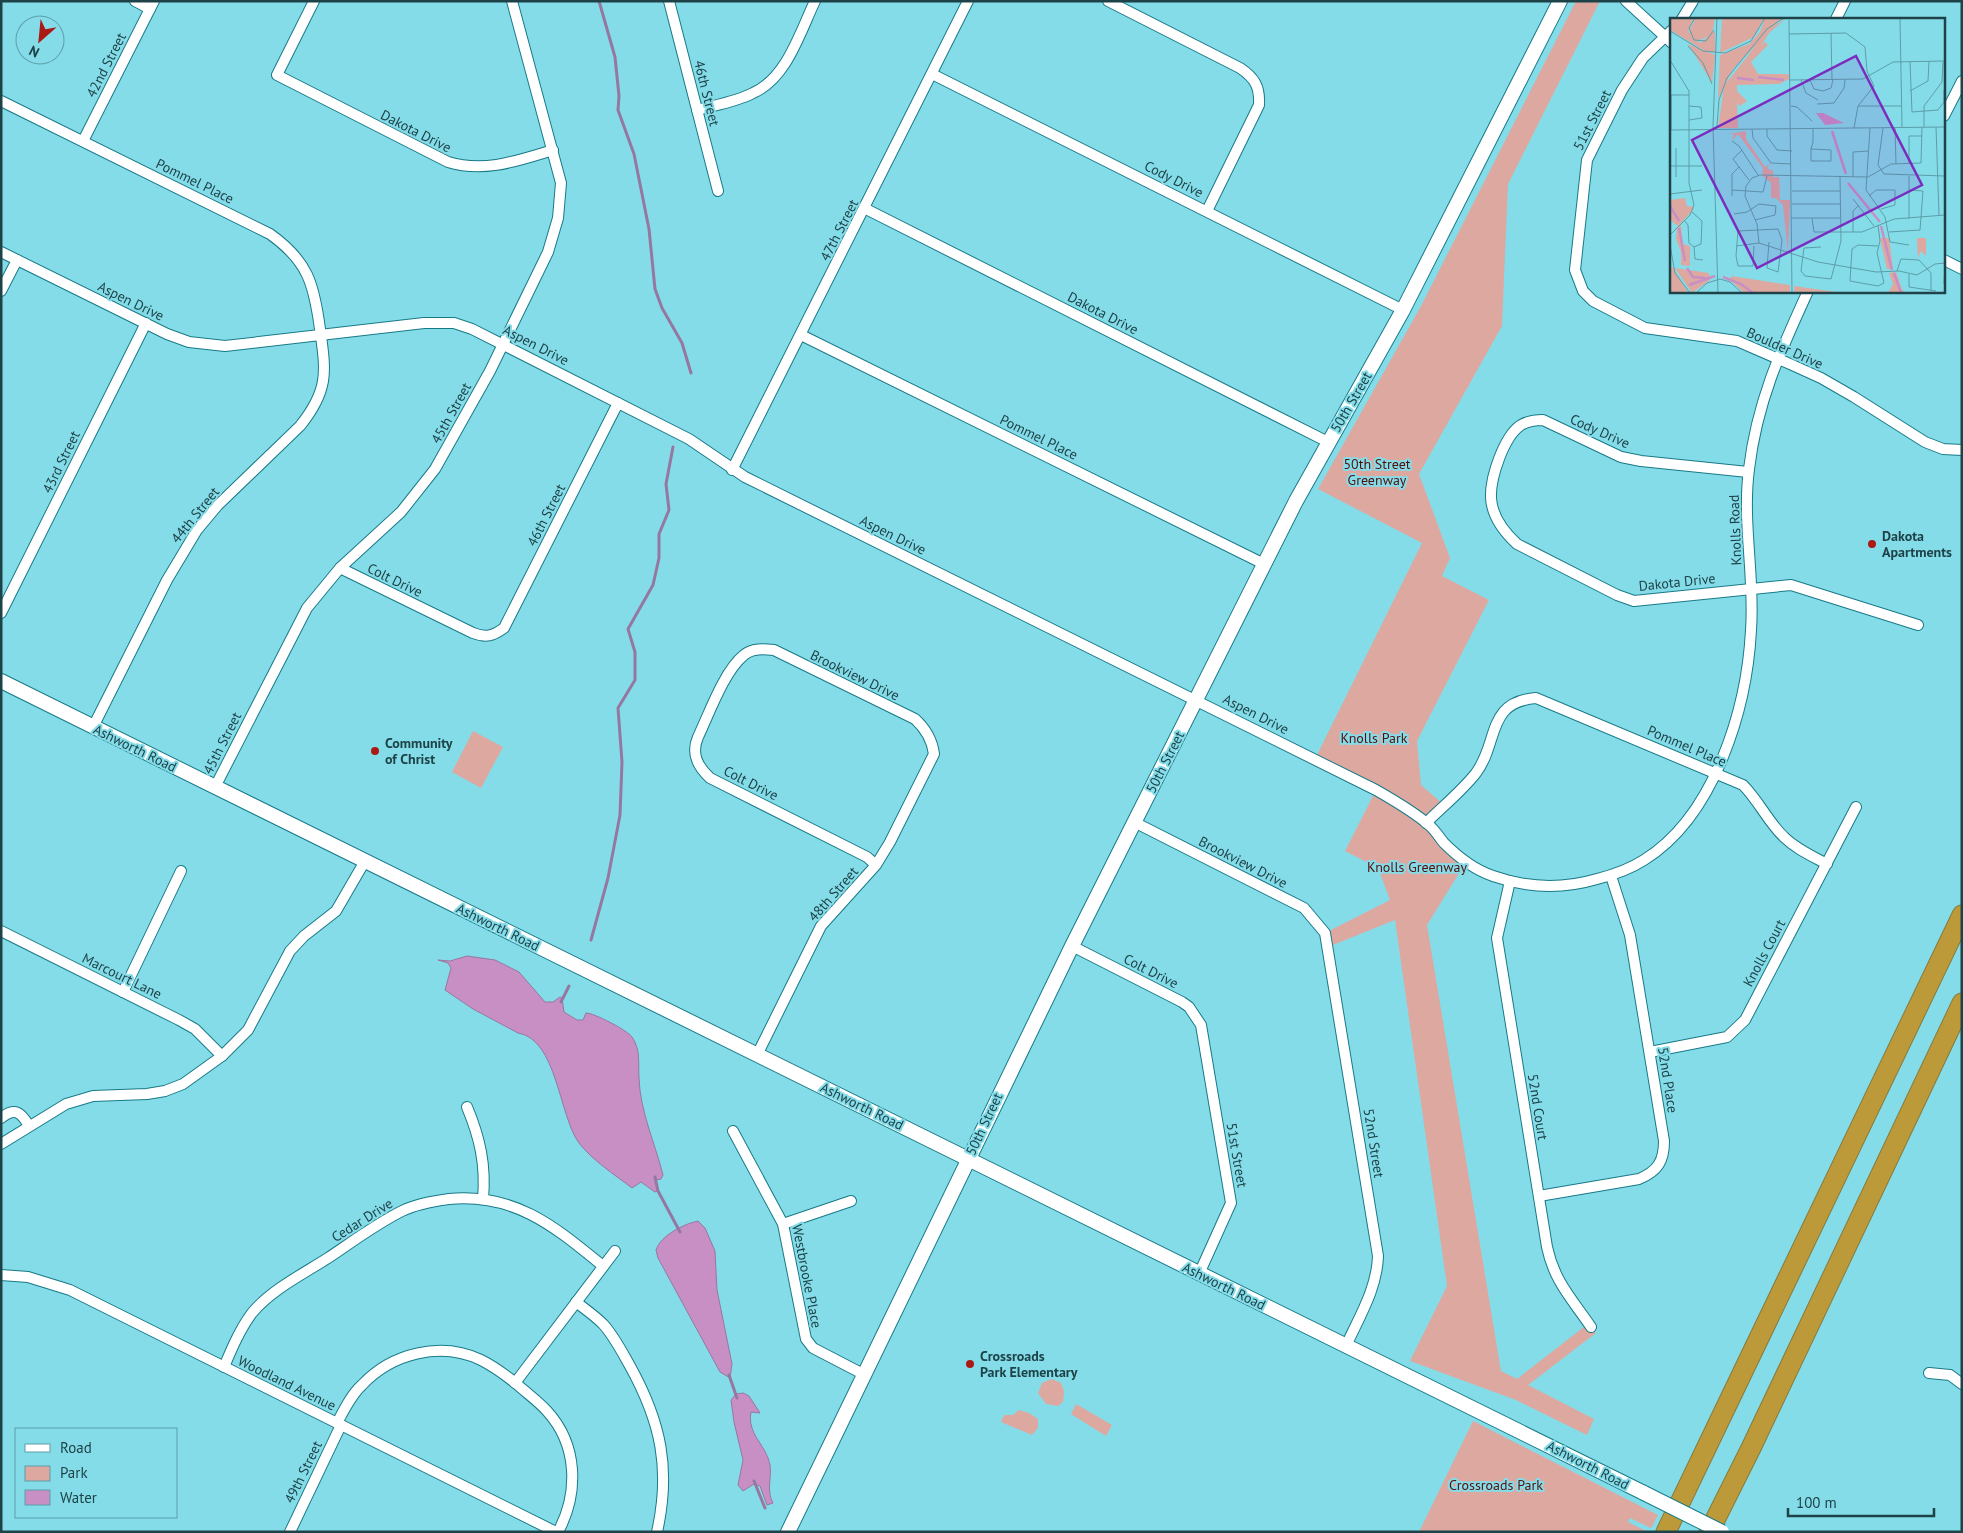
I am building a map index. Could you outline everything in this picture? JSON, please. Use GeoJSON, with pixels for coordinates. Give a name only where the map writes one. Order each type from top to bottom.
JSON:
{"type":"FeatureCollection","features":[{"type":"Feature","properties":{"kind":"highway"},"geometry":{"type":"LineString","coordinates":[[1666,1532],[1962,915]]}},
{"type":"Feature","properties":{"kind":"highway"},"geometry":{"type":"LineString","coordinates":[[1708,1532],[1751,1448],[1962,1003]]}},
{"type":"Feature","properties":{"kind":"main road","name":"50th Street"},"geometry":{"type":"LineString","coordinates":[[788,1532],[1072,946],[1264,564],[1328,442],[1403,310],[1560,1]]}},
{"type":"Feature","properties":{"kind":"main road","name":"Ashworth Road"},"geometry":{"type":"LineString","coordinates":[[1,682],[1722,1532]]}},
{"type":"Feature","properties":{"kind":"street"},"geometry":{"type":"LineString","coordinates":[[135,1],[152,5]]}},
{"type":"Feature","properties":{"kind":"street","name":"Dakota Drive"},"geometry":{"type":"LineString","coordinates":[[314,1],[277,75],[448,162],[463,167],[499,165],[553,150]]}},
{"type":"Feature","properties":{"kind":"street","name":"45th Street"},"geometry":{"type":"LineString","coordinates":[[215,787],[302,616],[320,589],[401,512],[435,469],[503,344],[554,235],[558,218],[561,183],[512,1]]}},
{"type":"Feature","properties":{"kind":"street","name":"46th Street"},"geometry":{"type":"LineString","coordinates":[[669,1],[718,191]]}},
{"type":"Feature","properties":{"kind":"street"},"geometry":{"type":"LineString","coordinates":[[697,110],[753,94],[765,86],[784,64],[815,1]]}},
{"type":"Feature","properties":{"kind":"street","name":"47th Street"},"geometry":{"type":"LineString","coordinates":[[732,470],[866,208],[968,1]]}},
{"type":"Feature","properties":{"kind":"street"},"geometry":{"type":"LineString","coordinates":[[1108,1],[1240,68],[1250,75],[1256,83],[1260,92],[1259,105],[1207,211]]}},
{"type":"Feature","properties":{"kind":"street"},"geometry":{"type":"LineString","coordinates":[[1626,1],[1670,36]]}},
{"type":"Feature","properties":{"kind":"street"},"geometry":{"type":"LineString","coordinates":[[1683,18],[1693,1]]}},
{"type":"Feature","properties":{"kind":"street"},"geometry":{"type":"LineString","coordinates":[[1836,18],[1844,1]]}},
{"type":"Feature","properties":{"kind":"street","name":"42nd Street"},"geometry":{"type":"LineString","coordinates":[[83,142],[152,5]]}},
{"type":"Feature","properties":{"kind":"street","name":"51st Street"},"geometry":{"type":"LineString","coordinates":[[1575,270],[1587,160],[1627,82],[1643,58],[1670,36]]}},
{"type":"Feature","properties":{"kind":"street","name":"Cody Drive"},"geometry":{"type":"LineString","coordinates":[[932,74],[1403,310]]}},
{"type":"Feature","properties":{"kind":"street"},"geometry":{"type":"LineString","coordinates":[[1946,112],[1962,81]]}},
{"type":"Feature","properties":{"kind":"street","name":"Pommel Place"},"geometry":{"type":"LineString","coordinates":[[1,101],[270,234],[286,246],[300,261],[310,278],[315,293],[321,336]]}},
{"type":"Feature","properties":{"kind":"street","name":"Dakota Drive"},"geometry":{"type":"LineString","coordinates":[[866,208],[1328,442]]}},
{"type":"Feature","properties":{"kind":"street","name":"Aspen Drive"},"geometry":{"type":"LineString","coordinates":[[1,252],[146,323],[189,342],[201,345],[225,346],[424,323],[454,323],[472,329],[689,439],[732,470],[1376,790],[1426,823],[1466,862],[1490,875],[1531,885],[1564,886],[1611,876],[1644,860],[1676,834],[1698,805],[1714,773]]}},
{"type":"Feature","properties":{"kind":"street"},"geometry":{"type":"LineString","coordinates":[[1,291],[17,260]]}},
{"type":"Feature","properties":{"kind":"street"},"geometry":{"type":"LineString","coordinates":[[1946,261],[1962,269]]}},
{"type":"Feature","properties":{"kind":"street","name":"Boulder Drive"},"geometry":{"type":"LineString","coordinates":[[1575,270],[1578,283],[1593,301],[1645,328],[1737,341],[1822,378],[1926,442],[1943,449],[1962,450]]}},
{"type":"Feature","properties":{"kind":"street","name":"Knolls Road"},"geometry":{"type":"LineString","coordinates":[[1714,773],[1731,733],[1746,677],[1752,630],[1748,551],[1748,472],[1755,425],[1777,359],[1808,292]]}},
{"type":"Feature","properties":{"kind":"street","name":"43rd Street"},"geometry":{"type":"LineString","coordinates":[[1,613],[146,323]]}},
{"type":"Feature","properties":{"kind":"street","name":"Pommel Place"},"geometry":{"type":"LineString","coordinates":[[801,335],[1264,564]]}},
{"type":"Feature","properties":{"kind":"street","name":"44th Street"},"geometry":{"type":"LineString","coordinates":[[93,727],[171,572],[197,530],[217,506],[300,426],[312,411],[320,394],[325,376],[321,336]]}},
{"type":"Feature","properties":{"kind":"street","name":"46th Street"},"geometry":{"type":"LineString","coordinates":[[494,635],[504,628],[618,403]]}},
{"type":"Feature","properties":{"kind":"street","name":"Cody Drive"},"geometry":{"type":"LineString","coordinates":[[1492,479],[1508,438],[1522,424],[1532,420],[1544,420],[1621,457],[1641,461],[1748,472]]}},
{"type":"Feature","properties":{"kind":"street","name":"Dakota Drive"},"geometry":{"type":"LineString","coordinates":[[1492,479],[1491,499],[1496,518],[1508,535],[1525,548],[1634,601],[1791,585],[1918,625]]}},
{"type":"Feature","properties":{"kind":"street","name":"Colt Drive"},"geometry":{"type":"LineString","coordinates":[[340,568],[473,633],[482,636],[494,635]]}},
{"type":"Feature","properties":{"kind":"street","name":"Brookview Drive"},"geometry":{"type":"LineString","coordinates":[[744,655],[762,648],[774,650],[915,719],[928,733],[933,744],[934,754]]}},
{"type":"Feature","properties":{"kind":"street","name":"Colt Drive"},"geometry":{"type":"LineString","coordinates":[[744,655],[729,674],[698,737],[695,745],[698,764],[710,778],[867,856],[876,865]]}},
{"type":"Feature","properties":{"kind":"street","name":"Pommel Place"},"geometry":{"type":"LineString","coordinates":[[1426,823],[1474,776],[1481,765],[1499,716],[1511,704],[1520,699],[1536,698],[1743,786],[1755,797],[1783,837],[1804,853],[1827,864]]}},
{"type":"Feature","properties":{"kind":"street","name":"48th Street"},"geometry":{"type":"LineString","coordinates":[[757,1055],[821,926],[876,865],[890,842],[934,754]]}},
{"type":"Feature","properties":{"kind":"street","name":"Knolls Court"},"geometry":{"type":"LineString","coordinates":[[1650,1052],[1717,1040],[1734,1032],[1745,1020],[1856,807]]}},
{"type":"Feature","properties":{"kind":"street","name":"Brookview Drive"},"geometry":{"type":"LineString","coordinates":[[1134,822],[1304,908],[1322,927],[1327,939]]}},
{"type":"Feature","properties":{"kind":"street"},"geometry":{"type":"LineString","coordinates":[[1,1144],[66,1104],[83,1098],[165,1091],[183,1084],[222,1056],[248,1030],[290,951],[304,936],[336,911],[365,861]]}},
{"type":"Feature","properties":{"kind":"street"},"geometry":{"type":"LineString","coordinates":[[123,992],[181,870]]}},
{"type":"Feature","properties":{"kind":"street","name":"52nd Place"},"geometry":{"type":"LineString","coordinates":[[1539,1196],[1639,1179],[1652,1174],[1659,1167],[1664,1154],[1664,1141],[1630,935],[1611,876]]}},
{"type":"Feature","properties":{"kind":"street","name":"52nd Court"},"geometry":{"type":"LineString","coordinates":[[1510,881],[1497,938],[1551,1265],[1558,1282],[1591,1327]]}},
{"type":"Feature","properties":{"kind":"street","name":"Marcourt Lane"},"geometry":{"type":"LineString","coordinates":[[1,932],[195,1029],[222,1056]]}},
{"type":"Feature","properties":{"kind":"street","name":"52nd Street"},"geometry":{"type":"LineString","coordinates":[[1327,939],[1378,1256],[1378,1273],[1374,1285],[1346,1346]]}},
{"type":"Feature","properties":{"kind":"street","name":"Colt Drive"},"geometry":{"type":"LineString","coordinates":[[1072,946],[1182,1002],[1197,1017],[1203,1035]]}},
{"type":"Feature","properties":{"kind":"street","name":"51st Street"},"geometry":{"type":"LineString","coordinates":[[1199,1274],[1231,1203],[1203,1035]]}},
{"type":"Feature","properties":{"kind":"street"},"geometry":{"type":"LineString","coordinates":[[467,1107],[482,1150],[485,1181],[483,1199]]}},
{"type":"Feature","properties":{"kind":"street"},"geometry":{"type":"LineString","coordinates":[[1,1118],[10,1111],[16,1111],[22,1114],[29,1126]]}},
{"type":"Feature","properties":{"kind":"street","name":"Westbrooke Place"},"geometry":{"type":"LineString","coordinates":[[733,1131],[783,1224],[806,1339],[813,1348],[865,1375]]}},
{"type":"Feature","properties":{"kind":"street","name":"Cedar Drive"},"geometry":{"type":"LineString","coordinates":[[224,1367],[240,1331],[253,1312],[272,1294],[376,1226],[404,1210],[434,1201],[466,1198],[483,1199],[513,1206],[541,1218],[603,1266]]}},
{"type":"Feature","properties":{"kind":"street"},"geometry":{"type":"LineString","coordinates":[[783,1224],[851,1202]]}},
{"type":"Feature","properties":{"kind":"street"},"geometry":{"type":"LineString","coordinates":[[515,1384],[615,1251]]}},
{"type":"Feature","properties":{"kind":"street","name":"Woodland Avenue"},"geometry":{"type":"LineString","coordinates":[[1,1275],[28,1277],[70,1290],[557,1532]]}},
{"type":"Feature","properties":{"kind":"street"},"geometry":{"type":"LineString","coordinates":[[576,1302],[603,1324],[615,1340],[651,1408],[660,1442],[664,1470],[664,1491],[657,1532]]}},
{"type":"Feature","properties":{"kind":"street","name":"49th Street"},"geometry":{"type":"LineString","coordinates":[[290,1532],[339,1424],[361,1385],[377,1371],[396,1360],[416,1353],[438,1351],[460,1353],[480,1360],[515,1384],[548,1411],[560,1428],[568,1447],[573,1478],[571,1500],[557,1532]]}},
{"type":"Feature","properties":{"kind":"street"},"geometry":{"type":"LineString","coordinates":[[1928,1373],[1950,1375],[1962,1384]]}},
{"type":"Feature","properties":{"kind":"green space"},"geometry":{"type":"Polygon","coordinates":[[[1576,1],[1600,1],[1508,184],[1502,326],[1419,474],[1450,558],[1442,576],[1489,600],[1417,741],[1421,785],[1444,805],[1426,823],[1466,862],[1427,925],[1501,1371],[1517,1379],[1589,1323],[1596,1333],[1528,1385],[1594,1419],[1587,1435],[1516,1400],[1410,1361],[1447,1286],[1395,920],[1328,947],[1325,933],[1390,900],[1378,868],[1345,851],[1376,790],[1315,759],[1422,543],[1318,489],[1421,306],[1576,1]]]}},
{"type":"Feature","properties":{"kind":"green space"},"geometry":{"type":"Polygon","coordinates":[[[473,731],[503,747],[481,788],[452,772],[473,731]]]}},
{"type":"Feature","properties":{"kind":"green space"},"geometry":{"type":"Polygon","coordinates":[[[1052,1379],[1061,1383],[1064,1391],[1063,1402],[1058,1406],[1046,1404],[1038,1393],[1042,1383],[1052,1379]]]}},
{"type":"Feature","properties":{"kind":"green space"},"geometry":{"type":"Polygon","coordinates":[[[1076,1404],[1112,1425],[1106,1436],[1071,1414],[1076,1404]]]}},
{"type":"Feature","properties":{"kind":"green space"},"geometry":{"type":"Polygon","coordinates":[[[1019,1410],[1029,1413],[1038,1419],[1038,1428],[1032,1435],[1001,1422],[1004,1415],[1013,1415],[1019,1410]]]}},
{"type":"Feature","properties":{"kind":"green space","name":"Crossroads Park"},"geometry":{"type":"Polygon","coordinates":[[[1473,1421],[1658,1515],[1651,1528],[1630,1518],[1628,1522],[1648,1532],[1419,1532],[1473,1421]]]}},
{"type":"Feature","properties":{"kind":"water"},"geometry":{"type":"Polygon","coordinates":[[[467,956],[495,960],[519,972],[545,1002],[553,1002],[560,997],[562,998],[564,1012],[577,1020],[583,1020],[586,1013],[590,1014],[617,1026],[632,1037],[638,1052],[642,1103],[663,1175],[661,1179],[656,1180],[658,1191],[655,1192],[641,1182],[632,1188],[597,1161],[579,1143],[572,1131],[549,1063],[541,1049],[531,1038],[473,1009],[445,990],[451,968],[448,963],[438,960],[450,961],[467,956]]]}},
{"type":"Feature","properties":{"kind":"water"},"geometry":{"type":"Polygon","coordinates":[[[698,1221],[705,1228],[715,1251],[717,1290],[732,1364],[730,1378],[720,1372],[658,1258],[656,1250],[668,1235],[698,1221]]]}},
{"type":"Feature","properties":{"kind":"water"},"geometry":{"type":"Polygon","coordinates":[[[743,1393],[749,1396],[760,1413],[751,1412],[751,1420],[754,1433],[765,1451],[770,1465],[770,1494],[773,1503],[767,1505],[760,1486],[754,1484],[743,1491],[738,1485],[743,1460],[731,1400],[736,1394],[743,1393]]]}},
{"type":"Feature","properties":{"kind":"waterway"},"geometry":{"type":"LineString","coordinates":[[599,1],[615,57],[619,96],[618,110],[634,154],[649,229],[655,289],[662,308],[682,343],[691,373]]}},
{"type":"Feature","properties":{"kind":"waterway"},"geometry":{"type":"LineString","coordinates":[[591,940],[608,878],[620,815],[622,762],[618,708],[635,680],[635,652],[628,629],[653,585],[659,558],[659,534],[669,510],[666,484],[673,447]]}},
{"type":"Feature","properties":{"kind":"waterway"},"geometry":{"type":"LineString","coordinates":[[561,1002],[569,986]]}},
{"type":"Feature","properties":{"kind":"waterway"},"geometry":{"type":"LineString","coordinates":[[655,1177],[658,1191],[680,1232]]}},
{"type":"Feature","properties":{"kind":"waterway"},"geometry":{"type":"LineString","coordinates":[[729,1375],[737,1398]]}},
{"type":"Feature","properties":{"kind":"waterway"},"geometry":{"type":"LineString","coordinates":[[754,1481],[765,1508]]}},
{"type":"Feature","properties":{"kind":"place","name":"Dakota Apartments"},"geometry":{"type":"Point","coordinates":[1872,544]}},
{"type":"Feature","properties":{"kind":"place","name":"Community of Christ"},"geometry":{"type":"Point","coordinates":[375,751]}},
{"type":"Feature","properties":{"kind":"place","name":"Crossroads Park Elementary"},"geometry":{"type":"Point","coordinates":[970,1364]}},
{"type":"Feature","properties":{"kind":"park label","name":"50th Street Greenway"},"geometry":{"type":"Point","coordinates":[1377,472]}},
{"type":"Feature","properties":{"kind":"park label","name":"Knolls Park"},"geometry":{"type":"Point","coordinates":[1374,738]}},
{"type":"Feature","properties":{"kind":"park label","name":"Knolls Greenway"},"geometry":{"type":"Point","coordinates":[1417,867]}}]}
